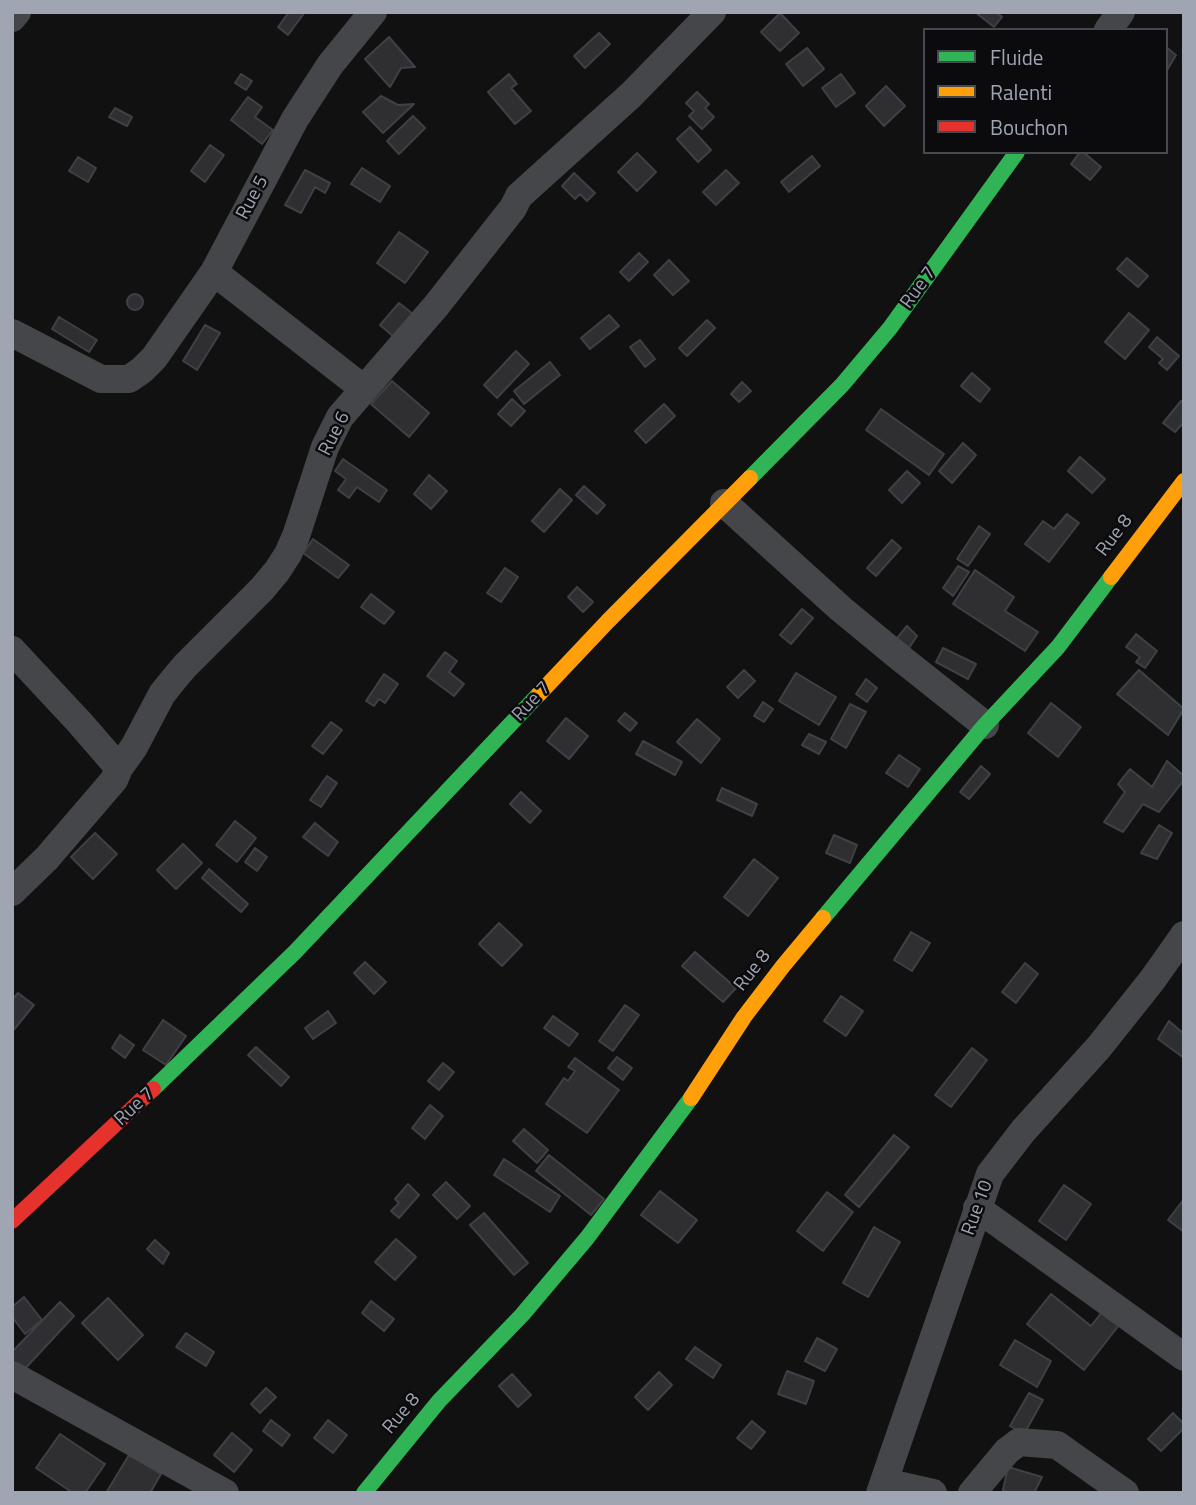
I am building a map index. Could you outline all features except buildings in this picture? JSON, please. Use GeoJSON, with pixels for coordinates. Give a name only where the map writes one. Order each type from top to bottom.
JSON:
{"type":"FeatureCollection","features":[{"type":"Feature","properties":{"kind":"street"},"geometry":{"type":"LineString","coordinates":[[12,18],[17,12]]}},
{"type":"Feature","properties":{"kind":"street","name":"Rue 5"},"geometry":{"type":"LineString","coordinates":[[12,333],[101,379],[129,379],[142,370],[154,358],[214,272],[295,119],[330,65],[373,12]]}},
{"type":"Feature","properties":{"kind":"street","name":"Rue 6"},"geometry":{"type":"LineString","coordinates":[[12,892],[47,858],[102,796],[134,747],[162,694],[174,679],[262,589],[288,554],[325,447],[340,417],[436,306],[513,208],[519,196],[632,96],[712,12]]}},
{"type":"Feature","properties":{"kind":"street"},"geometry":{"type":"LineString","coordinates":[[1109,28],[1121,12]]}},
{"type":"Feature","properties":{"kind":"street","name":"Rue 7"},"geometry":{"type":"LineString","coordinates":[[12,1221],[190,1055],[295,952],[608,621],[842,385],[890,328],[1016,154]]}},
{"type":"Feature","properties":{"kind":"street"},"geometry":{"type":"LineString","coordinates":[[214,272],[364,389]]}},
{"type":"Feature","properties":{"kind":"street","name":"Rue 8"},"geometry":{"type":"LineString","coordinates":[[364,1493],[439,1401],[522,1315],[587,1238],[685,1108],[744,1017],[783,966],[985,725],[1058,647],[1184,481]]}},
{"type":"Feature","properties":{"kind":"street"},"geometry":{"type":"LineString","coordinates":[[723,503],[841,609],[985,725]]}},
{"type":"Feature","properties":{"kind":"street"},"geometry":{"type":"LineString","coordinates":[[12,650],[120,768]]}},
{"type":"Feature","properties":{"kind":"street","name":"Rue 10"},"geometry":{"type":"LineString","coordinates":[[882,1487],[990,1174],[1023,1131],[1099,1047],[1184,935]]}},
{"type":"Feature","properties":{"kind":"street"},"geometry":{"type":"LineString","coordinates":[[977,1208],[1184,1357]]}},
{"type":"Feature","properties":{"kind":"street"},"geometry":{"type":"LineString","coordinates":[[12,1376],[225,1493]]}},
{"type":"Feature","properties":{"kind":"street"},"geometry":{"type":"LineString","coordinates":[[972,1493],[1007,1451],[1019,1442],[1056,1446],[1125,1493]]}},
{"type":"Feature","properties":{"kind":"street"},"geometry":{"type":"LineString","coordinates":[[882,1487],[933,1493]]}},
{"type":"Feature","properties":{"kind":"traffic: fast"},"geometry":{"type":"LineString","coordinates":[[750,478],[842,385],[890,328],[1016,154]]}},
{"type":"Feature","properties":{"kind":"traffic: fast"},"geometry":{"type":"LineString","coordinates":[[823,918],[985,725],[1058,647],[1111,577]]}},
{"type":"Feature","properties":{"kind":"traffic: fast"},"geometry":{"type":"LineString","coordinates":[[153,1089],[295,952],[539,694]]}},
{"type":"Feature","properties":{"kind":"traffic: fast"},"geometry":{"type":"LineString","coordinates":[[364,1493],[439,1401],[522,1315],[587,1238],[691,1098]]}},
{"type":"Feature","properties":{"kind":"traffic: slow"},"geometry":{"type":"LineString","coordinates":[[539,694],[750,478]]}},
{"type":"Feature","properties":{"kind":"traffic: slow"},"geometry":{"type":"LineString","coordinates":[[1111,577],[1184,481]]}},
{"type":"Feature","properties":{"kind":"traffic: slow"},"geometry":{"type":"LineString","coordinates":[[691,1098],[744,1017],[823,918]]}},
{"type":"Feature","properties":{"kind":"traffic: jam"},"geometry":{"type":"LineString","coordinates":[[12,1221],[153,1089]]}}]}
